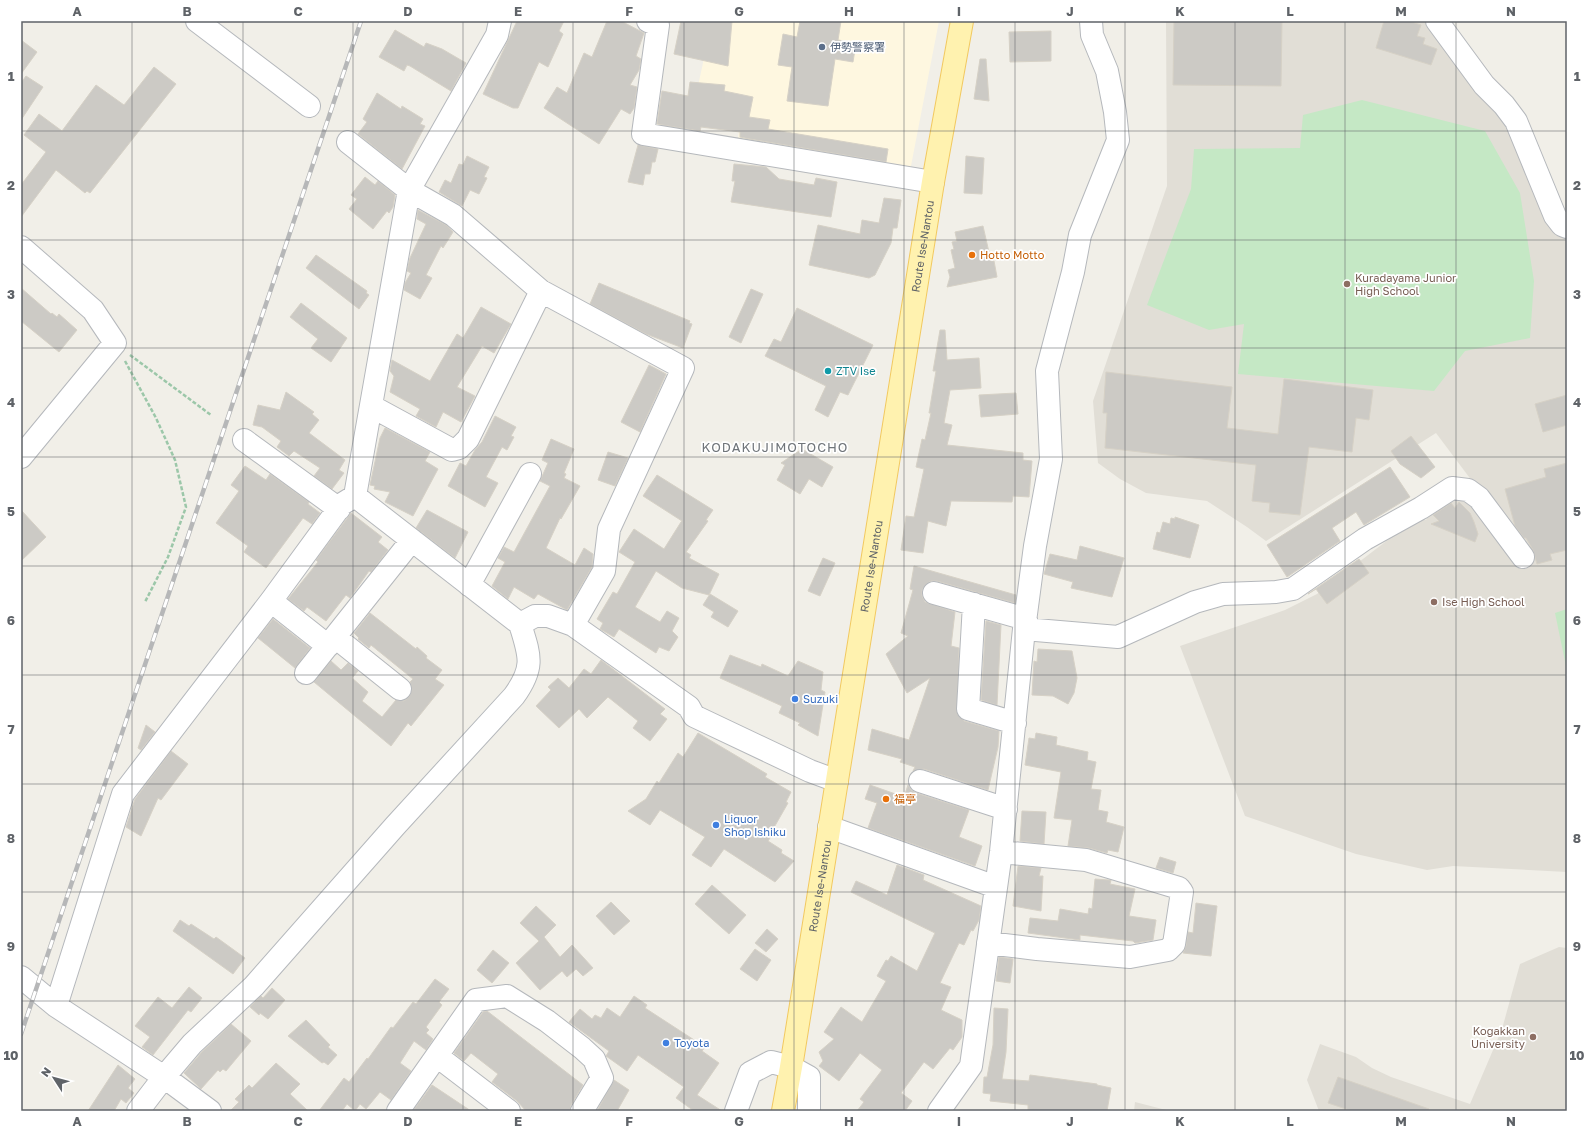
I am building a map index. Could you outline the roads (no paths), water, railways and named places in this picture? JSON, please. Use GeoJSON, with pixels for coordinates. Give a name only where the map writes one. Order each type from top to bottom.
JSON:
{"type":"FeatureCollection","features":[{"type":"Feature","properties":{"kind":"main road","name":"Route Ise-Nantou"},"geometry":{"type":"LineString","coordinates":[[783,1111],[933,182],[962,21]]}},
{"type":"Feature","properties":{"kind":"street"},"geometry":{"type":"LineString","coordinates":[[197,21],[309,106]]}},
{"type":"Feature","properties":{"kind":"street"},"geometry":{"type":"LineString","coordinates":[[56,1006],[123,794],[347,502],[371,406],[409,190],[497,35],[500,21]]}},
{"type":"Feature","properties":{"kind":"street"},"geometry":{"type":"LineString","coordinates":[[939,1111],[971,1066],[1001,852],[1025,624],[1035,546],[1051,459],[1048,371],[1073,272],[1080,235],[1118,140],[1115,112],[1107,72],[1092,35],[1091,21]]}},
{"type":"Feature","properties":{"kind":"street"},"geometry":{"type":"LineString","coordinates":[[1437,21],[1484,85],[1504,105],[1516,121],[1555,216],[1562,225],[1567,228]]}},
{"type":"Feature","properties":{"kind":"street"},"geometry":{"type":"LineString","coordinates":[[655,22],[643,134],[933,182]]}},
{"type":"Feature","properties":{"kind":"street"},"geometry":{"type":"LineString","coordinates":[[348,142],[409,190],[453,215],[541,291],[683,368],[609,529],[604,570],[573,625]]}},
{"type":"Feature","properties":{"kind":"street"},"geometry":{"type":"LineString","coordinates":[[21,247],[93,310],[115,344],[21,457]]}},
{"type":"Feature","properties":{"kind":"street"},"geometry":{"type":"LineString","coordinates":[[371,406],[452,450],[459,448],[468,439],[541,291]]}},
{"type":"Feature","properties":{"kind":"street"},"geometry":{"type":"LineString","coordinates":[[138,1111],[192,1044],[254,986],[394,826],[514,696],[525,682],[530,659],[520,624],[412,540],[244,440]]}},
{"type":"Feature","properties":{"kind":"street"},"geometry":{"type":"LineString","coordinates":[[469,585],[530,474]]}},
{"type":"Feature","properties":{"kind":"street"},"geometry":{"type":"LineString","coordinates":[[934,593],[974,604],[1025,624],[1118,638],[1196,602],[1223,594],[1276,592],[1294,588],[1365,539],[1421,508],[1452,488],[1468,490],[1479,498],[1523,557]]}},
{"type":"Feature","properties":{"kind":"street"},"geometry":{"type":"LineString","coordinates":[[306,673],[412,540]]}},
{"type":"Feature","properties":{"kind":"street"},"geometry":{"type":"LineString","coordinates":[[271,601],[332,641],[400,689]]}},
{"type":"Feature","properties":{"kind":"street"},"geometry":{"type":"LineString","coordinates":[[974,604],[968,709],[1015,723]]}},
{"type":"Feature","properties":{"kind":"street"},"geometry":{"type":"LineString","coordinates":[[520,624],[535,616],[548,616],[573,625],[689,707],[694,716],[810,771],[837,781]]}},
{"type":"Feature","properties":{"kind":"street"},"geometry":{"type":"LineString","coordinates":[[920,781],[1006,809]]}},
{"type":"Feature","properties":{"kind":"street"},"geometry":{"type":"LineString","coordinates":[[829,827],[996,887]]}},
{"type":"Feature","properties":{"kind":"street"},"geometry":{"type":"LineString","coordinates":[[988,943],[1038,950],[1130,957],[1168,950],[1174,944],[1182,892],[1179,888],[1086,860],[1001,852]]}},
{"type":"Feature","properties":{"kind":"street"},"geometry":{"type":"LineString","coordinates":[[21,976],[56,1006],[164,1077],[210,1111]]}},
{"type":"Feature","properties":{"kind":"street"},"geometry":{"type":"LineString","coordinates":[[398,1111],[476,1000],[508,996],[547,1021],[594,1059],[602,1078],[582,1111]]}},
{"type":"Feature","properties":{"kind":"street"},"geometry":{"type":"LineString","coordinates":[[437,1056],[501,1109]]}},
{"type":"Feature","properties":{"kind":"street"},"geometry":{"type":"LineString","coordinates":[[736,1111],[750,1073],[771,1062],[791,1067],[809,1077],[809,1111]]}},
{"type":"Feature","properties":{"kind":"railway"},"geometry":{"type":"LineString","coordinates":[[21,1034],[361,21]]}},
{"type":"Feature","properties":{"kind":"place","name":"伊勢警察署"},"geometry":{"type":"Point","coordinates":[822,47]}},
{"type":"Feature","properties":{"kind":"place","name":"Hotto Motto"},"geometry":{"type":"Point","coordinates":[972,255]}},
{"type":"Feature","properties":{"kind":"place","name":"Kuradayama Junior High School"},"geometry":{"type":"Point","coordinates":[1347,284]}},
{"type":"Feature","properties":{"kind":"place","name":"ZTV Ise"},"geometry":{"type":"Point","coordinates":[828,371]}},
{"type":"Feature","properties":{"kind":"place","name":"Ise High School"},"geometry":{"type":"Point","coordinates":[1434,602]}},
{"type":"Feature","properties":{"kind":"place","name":"Suzuki"},"geometry":{"type":"Point","coordinates":[795,699]}},
{"type":"Feature","properties":{"kind":"place","name":"福亭"},"geometry":{"type":"Point","coordinates":[886,799]}},
{"type":"Feature","properties":{"kind":"place","name":"Liquor Shop Ishiku"},"geometry":{"type":"Point","coordinates":[716,825]}},
{"type":"Feature","properties":{"kind":"place","name":"Kogakkan University"},"geometry":{"type":"Point","coordinates":[1533,1037]}},
{"type":"Feature","properties":{"kind":"place","name":"Toyota"},"geometry":{"type":"Point","coordinates":[666,1043]}},
{"type":"Feature","properties":{"kind":"district","name":"KODAKUJIMOTOCHO"},"geometry":{"type":"Point","coordinates":[775,447]}}]}
